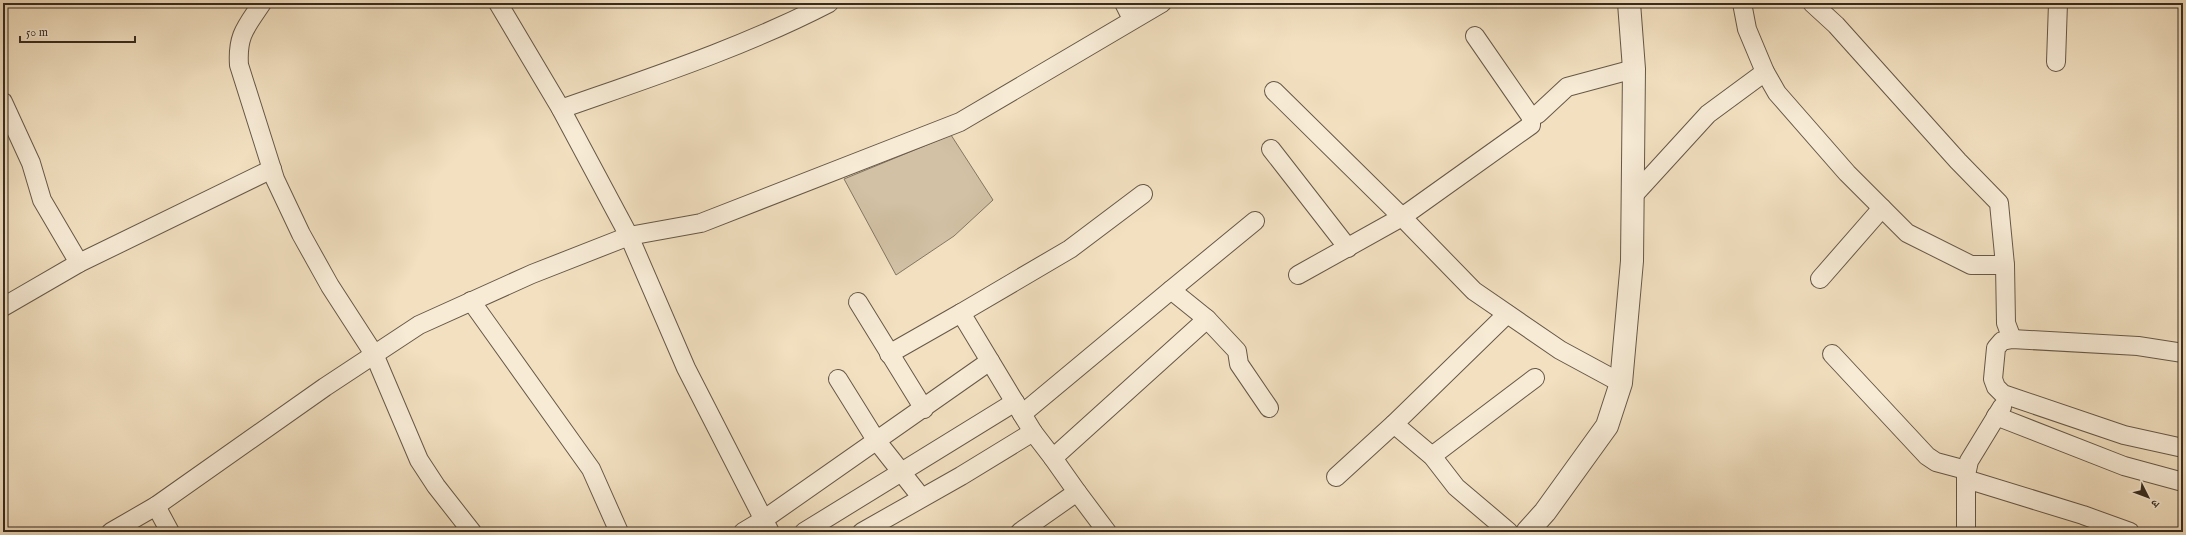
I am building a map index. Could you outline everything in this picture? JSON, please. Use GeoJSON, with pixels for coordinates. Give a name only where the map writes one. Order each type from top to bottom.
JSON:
{"type":"FeatureCollection","features":[{"type":"Feature","properties":{"kind":"street"},"geometry":{"type":"LineString","coordinates":[[262,3],[244,30],[238,46],[239,65],[272,169],[301,234],[330,286],[374,354],[419,460],[436,486],[472,532]]}},
{"type":"Feature","properties":{"kind":"street"},"geometry":{"type":"LineString","coordinates":[[498,3],[561,109],[630,236],[686,368],[766,526]]}},
{"type":"Feature","properties":{"kind":"street"},"geometry":{"type":"LineString","coordinates":[[561,109],[686,65],[803,16],[829,3]]}},
{"type":"Feature","properties":{"kind":"street"},"geometry":{"type":"LineString","coordinates":[[1124,3],[1132,19]]}},
{"type":"Feature","properties":{"kind":"street"},"geometry":{"type":"LineString","coordinates":[[115,531],[156,506],[325,387],[418,325],[532,274],[630,236],[701,223],[960,122],[1132,19],[1162,3]]}},
{"type":"Feature","properties":{"kind":"street"},"geometry":{"type":"LineString","coordinates":[[1527,532],[1545,512],[1607,426],[1621,383],[1632,261],[1634,69],[1628,3]]}},
{"type":"Feature","properties":{"kind":"street"},"geometry":{"type":"LineString","coordinates":[[1742,3],[1747,29],[1765,72],[1777,93],[1847,173],[1907,233],[1971,265],[2004,265]]}},
{"type":"Feature","properties":{"kind":"street"},"geometry":{"type":"LineString","coordinates":[[1812,3],[1836,25],[1958,162],[1999,203],[2004,265],[2006,323],[2012,339]]}},
{"type":"Feature","properties":{"kind":"street"},"geometry":{"type":"LineString","coordinates":[[2056,62],[2058,3]]}},
{"type":"Feature","properties":{"kind":"street"},"geometry":{"type":"LineString","coordinates":[[1298,275],[1402,217],[1530,126],[1531,117],[1475,36]]}},
{"type":"Feature","properties":{"kind":"street"},"geometry":{"type":"LineString","coordinates":[[1531,117],[1538,114],[1567,87],[1634,69]]}},
{"type":"Feature","properties":{"kind":"street"},"geometry":{"type":"LineString","coordinates":[[1633,196],[1708,114],[1765,72]]}},
{"type":"Feature","properties":{"kind":"street"},"geometry":{"type":"LineString","coordinates":[[1274,91],[1402,217],[1474,291],[1560,350],[1621,383]]}},
{"type":"Feature","properties":{"kind":"street"},"geometry":{"type":"LineString","coordinates":[[3,102],[31,163],[42,200],[79,263]]}},
{"type":"Feature","properties":{"kind":"street"},"geometry":{"type":"LineString","coordinates":[[1271,149],[1348,248]]}},
{"type":"Feature","properties":{"kind":"street"},"geometry":{"type":"LineString","coordinates":[[3,307],[79,263],[272,169]]}},
{"type":"Feature","properties":{"kind":"street"},"geometry":{"type":"LineString","coordinates":[[889,354],[961,314],[1070,249],[1143,194]]}},
{"type":"Feature","properties":{"kind":"street"},"geometry":{"type":"LineString","coordinates":[[1820,279],[1882,208]]}},
{"type":"Feature","properties":{"kind":"street"},"geometry":{"type":"LineString","coordinates":[[804,532],[903,472],[1018,408],[1170,290],[1255,221]]}},
{"type":"Feature","properties":{"kind":"street"},"geometry":{"type":"LineString","coordinates":[[1170,290],[1207,319],[1237,351],[1239,364],[1269,408]]}},
{"type":"Feature","properties":{"kind":"street"},"geometry":{"type":"LineString","coordinates":[[471,301],[591,468],[619,532]]}},
{"type":"Feature","properties":{"kind":"street"},"geometry":{"type":"LineString","coordinates":[[858,302],[924,409]]}},
{"type":"Feature","properties":{"kind":"street"},"geometry":{"type":"LineString","coordinates":[[961,314],[1032,432],[1107,532]]}},
{"type":"Feature","properties":{"kind":"street"},"geometry":{"type":"LineString","coordinates":[[1336,477],[1394,424],[1507,314]]}},
{"type":"Feature","properties":{"kind":"street"},"geometry":{"type":"LineString","coordinates":[[1053,458],[1207,319]]}},
{"type":"Feature","properties":{"kind":"street"},"geometry":{"type":"LineString","coordinates":[[2183,353],[2138,346],[2012,339],[2002,341],[1996,348],[1993,379],[1996,387],[2009,396],[2124,435],[2183,448]]}},
{"type":"Feature","properties":{"kind":"street"},"geometry":{"type":"LineString","coordinates":[[1832,354],[1927,456],[1936,462],[1966,475],[2130,532]]}},
{"type":"Feature","properties":{"kind":"street"},"geometry":{"type":"LineString","coordinates":[[742,532],[766,526],[876,440],[924,409],[990,361]]}},
{"type":"Feature","properties":{"kind":"street"},"geometry":{"type":"LineString","coordinates":[[1432,456],[1535,378]]}},
{"type":"Feature","properties":{"kind":"street"},"geometry":{"type":"LineString","coordinates":[[838,379],[876,440],[903,472],[921,497]]}},
{"type":"Feature","properties":{"kind":"street"},"geometry":{"type":"LineString","coordinates":[[1966,532],[1966,475],[1969,460],[2009,396]]}},
{"type":"Feature","properties":{"kind":"street"},"geometry":{"type":"LineString","coordinates":[[1996,416],[2124,466],[2183,482]]}},
{"type":"Feature","properties":{"kind":"street"},"geometry":{"type":"LineString","coordinates":[[1394,424],[1432,456],[1456,486],[1509,532]]}},
{"type":"Feature","properties":{"kind":"street"},"geometry":{"type":"LineString","coordinates":[[862,532],[921,497],[961,476],[1032,432]]}},
{"type":"Feature","properties":{"kind":"street"},"geometry":{"type":"LineString","coordinates":[[1020,532],[1076,492]]}},
{"type":"Feature","properties":{"kind":"street"},"geometry":{"type":"LineString","coordinates":[[156,506],[170,532]]}},
{"type":"Feature","properties":{"kind":"shaded area"},"geometry":{"type":"Polygon","coordinates":[[[951,135],[993,200],[954,236],[896,275],[844,179],[951,135]]]}}]}
